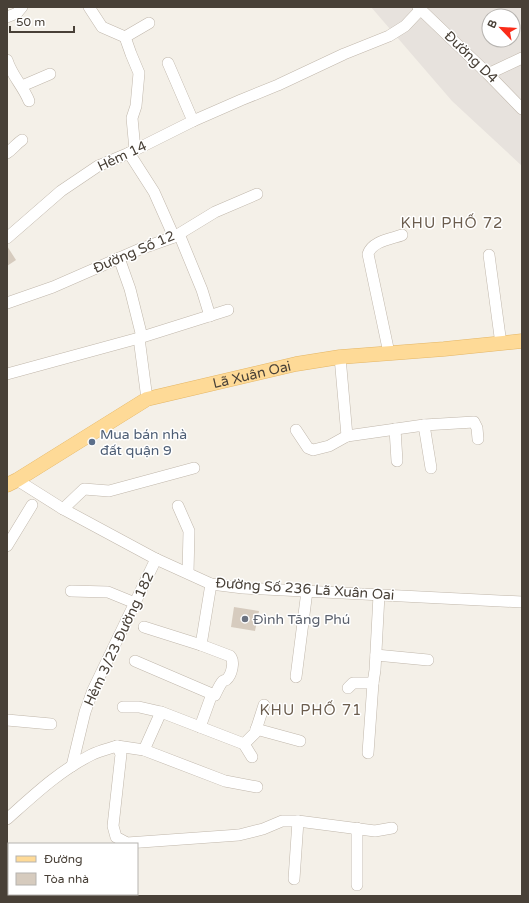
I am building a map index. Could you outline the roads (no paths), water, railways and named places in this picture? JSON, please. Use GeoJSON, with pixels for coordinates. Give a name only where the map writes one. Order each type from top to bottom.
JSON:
{"type":"FeatureCollection","features":[{"type":"Feature","properties":{"kind":"main road","name":"Lã Xuân Oai"},"geometry":{"type":"LineString","coordinates":[[12,482],[147,399],[296,364],[340,357],[522,341]]}},
{"type":"Feature","properties":{"kind":"street"},"geometry":{"type":"LineString","coordinates":[[7,17],[17,12],[22,7]]}},
{"type":"Feature","properties":{"kind":"street"},"geometry":{"type":"LineString","coordinates":[[89,7],[102,27],[125,37],[139,73],[136,106],[132,118],[132,151],[177,235],[202,290],[210,316]]}},
{"type":"Feature","properties":{"kind":"street","name":"Đường D4"},"geometry":{"type":"LineString","coordinates":[[419,8],[522,109]]}},
{"type":"Feature","properties":{"kind":"street","name":"Hẻm 14"},"geometry":{"type":"LineString","coordinates":[[7,238],[61,191],[98,166],[248,96],[278,85],[344,54],[389,36],[405,26],[419,8]]}},
{"type":"Feature","properties":{"kind":"street"},"geometry":{"type":"LineString","coordinates":[[125,37],[149,23]]}},
{"type":"Feature","properties":{"kind":"street"},"geometry":{"type":"LineString","coordinates":[[488,74],[522,58]]}},
{"type":"Feature","properties":{"kind":"street"},"geometry":{"type":"LineString","coordinates":[[7,60],[13,75],[22,86],[29,101]]}},
{"type":"Feature","properties":{"kind":"street"},"geometry":{"type":"LineString","coordinates":[[168,63],[194,121]]}},
{"type":"Feature","properties":{"kind":"street"},"geometry":{"type":"LineString","coordinates":[[22,86],[50,74]]}},
{"type":"Feature","properties":{"kind":"street"},"geometry":{"type":"LineString","coordinates":[[7,154],[22,140]]}},
{"type":"Feature","properties":{"kind":"street","name":"Đường Số 12"},"geometry":{"type":"LineString","coordinates":[[7,303],[53,287],[140,249],[177,235],[215,212],[257,194]]}},
{"type":"Feature","properties":{"kind":"street"},"geometry":{"type":"LineString","coordinates":[[389,353],[368,254],[370,249],[377,244],[402,236]]}},
{"type":"Feature","properties":{"kind":"street"},"geometry":{"type":"LineString","coordinates":[[489,255],[501,344]]}},
{"type":"Feature","properties":{"kind":"street"},"geometry":{"type":"LineString","coordinates":[[119,258],[130,289],[141,337],[147,399]]}},
{"type":"Feature","properties":{"kind":"street"},"geometry":{"type":"LineString","coordinates":[[7,374],[141,337],[228,310]]}},
{"type":"Feature","properties":{"kind":"street"},"geometry":{"type":"LineString","coordinates":[[340,357],[348,436]]}},
{"type":"Feature","properties":{"kind":"street"},"geometry":{"type":"LineString","coordinates":[[296,430],[308,448],[313,450],[329,446],[348,436],[424,425],[474,422],[476,425],[478,439]]}},
{"type":"Feature","properties":{"kind":"street"},"geometry":{"type":"LineString","coordinates":[[424,425],[431,468]]}},
{"type":"Feature","properties":{"kind":"street"},"geometry":{"type":"LineString","coordinates":[[394,429],[397,461]]}},
{"type":"Feature","properties":{"kind":"street"},"geometry":{"type":"LineString","coordinates":[[63,509],[84,489],[109,490],[194,468]]}},
{"type":"Feature","properties":{"kind":"street","name":"Đường Số 236 Lã Xuân Oai"},"geometry":{"type":"LineString","coordinates":[[12,482],[156,559],[212,584],[243,588],[522,602]]}},
{"type":"Feature","properties":{"kind":"street"},"geometry":{"type":"LineString","coordinates":[[7,546],[32,505]]}},
{"type":"Feature","properties":{"kind":"street"},"geometry":{"type":"LineString","coordinates":[[178,506],[189,531],[188,573]]}},
{"type":"Feature","properties":{"kind":"street","name":"Hẻm 3/23 Đường 182"},"geometry":{"type":"LineString","coordinates":[[72,766],[93,690],[156,559]]}},
{"type":"Feature","properties":{"kind":"street"},"geometry":{"type":"LineString","coordinates":[[201,645],[212,584]]}},
{"type":"Feature","properties":{"kind":"street"},"geometry":{"type":"LineString","coordinates":[[71,591],[108,592],[135,602]]}},
{"type":"Feature","properties":{"kind":"street"},"geometry":{"type":"LineString","coordinates":[[296,677],[307,591]]}},
{"type":"Feature","properties":{"kind":"street"},"geometry":{"type":"LineString","coordinates":[[368,753],[379,595]]}},
{"type":"Feature","properties":{"kind":"street"},"geometry":{"type":"LineString","coordinates":[[134,661],[215,695],[223,681],[226,680],[231,673],[233,662],[230,656],[144,627]]}},
{"type":"Feature","properties":{"kind":"street"},"geometry":{"type":"LineString","coordinates":[[376,655],[428,660]]}},
{"type":"Feature","properties":{"kind":"street"},"geometry":{"type":"LineString","coordinates":[[348,688],[353,683],[373,683]]}},
{"type":"Feature","properties":{"kind":"street"},"geometry":{"type":"LineString","coordinates":[[200,727],[212,694]]}},
{"type":"Feature","properties":{"kind":"street"},"geometry":{"type":"LineString","coordinates":[[244,744],[255,733],[264,705]]}},
{"type":"Feature","properties":{"kind":"street"},"geometry":{"type":"LineString","coordinates":[[123,707],[139,707],[161,712],[244,744],[252,757]]}},
{"type":"Feature","properties":{"kind":"street"},"geometry":{"type":"LineString","coordinates":[[144,750],[161,712]]}},
{"type":"Feature","properties":{"kind":"street"},"geometry":{"type":"LineString","coordinates":[[7,720],[51,724]]}},
{"type":"Feature","properties":{"kind":"street"},"geometry":{"type":"LineString","coordinates":[[256,729],[300,741]]}},
{"type":"Feature","properties":{"kind":"street"},"geometry":{"type":"LineString","coordinates":[[117,746],[121,754],[113,826],[116,838],[127,843],[239,835],[263,829],[282,821],[298,821],[375,831],[392,828]]}},
{"type":"Feature","properties":{"kind":"street"},"geometry":{"type":"LineString","coordinates":[[7,819],[72,766],[92,755],[117,746],[144,750],[225,781],[257,787]]}},
{"type":"Feature","properties":{"kind":"street"},"geometry":{"type":"LineString","coordinates":[[294,879],[298,821]]}},
{"type":"Feature","properties":{"kind":"street"},"geometry":{"type":"LineString","coordinates":[[357,828],[357,885]]}},
{"type":"Feature","properties":{"kind":"place","name":"Mua bán nhà đất quận 9"},"geometry":{"type":"Point","coordinates":[92,442]}},
{"type":"Feature","properties":{"kind":"place","name":"Đình Tăng Phú"},"geometry":{"type":"Point","coordinates":[245,619]}},
{"type":"Feature","properties":{"kind":"district","name":"KHU PHỐ 72"},"geometry":{"type":"Point","coordinates":[452,223]}},
{"type":"Feature","properties":{"kind":"district","name":"KHU PHỐ 71"},"geometry":{"type":"Point","coordinates":[311,710]}}]}
